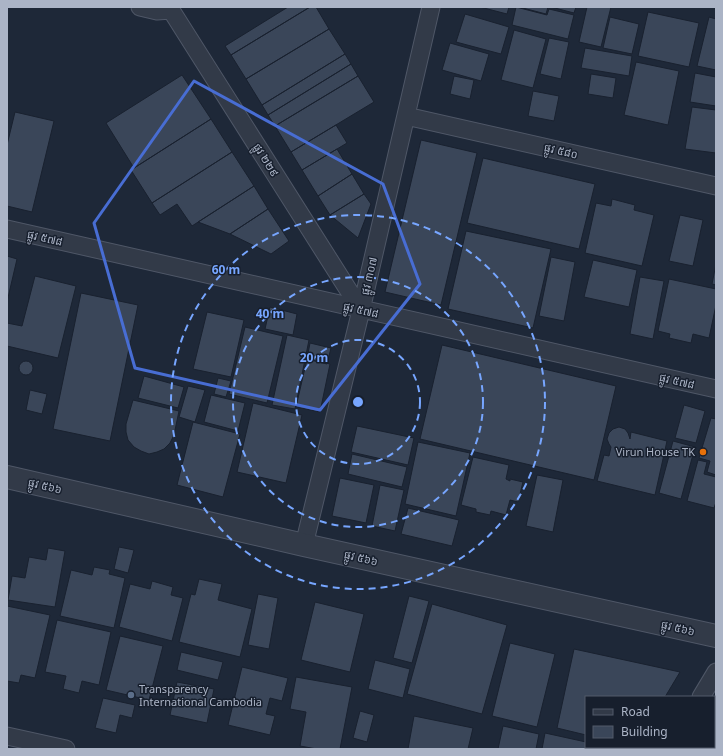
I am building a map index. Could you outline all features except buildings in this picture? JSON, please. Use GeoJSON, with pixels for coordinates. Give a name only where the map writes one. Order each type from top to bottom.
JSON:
{"type":"FeatureCollection","features":[{"type":"Feature","properties":{"kind":"street"},"geometry":{"type":"LineString","coordinates":[[140,7],[157,11],[173,9]]}},
{"type":"Feature","properties":{"kind":"street","name":"ផ្លូវ ៣០៧"},"geometry":{"type":"LineString","coordinates":[[304,545],[361,310],[431,7]]}},
{"type":"Feature","properties":{"kind":"street","name":"ផ្លូវ ២២៩"},"geometry":{"type":"LineString","coordinates":[[173,9],[361,310]]}},
{"type":"Feature","properties":{"kind":"street","name":"ផ្លូវ ៥៨០"},"geometry":{"type":"LineString","coordinates":[[406,116],[716,186]]}},
{"type":"Feature","properties":{"kind":"street","name":"ផ្លូវ ៥៧៨"},"geometry":{"type":"LineString","coordinates":[[7,229],[716,389]]}},
{"type":"Feature","properties":{"kind":"street","name":"ផ្លូវ ៥៦៦"},"geometry":{"type":"LineString","coordinates":[[7,477],[304,545],[716,636]]}},
{"type":"Feature","properties":{"kind":"street"},"geometry":{"type":"LineString","coordinates":[[702,696],[716,672]]}},
{"type":"Feature","properties":{"kind":"street"},"geometry":{"type":"LineString","coordinates":[[7,736],[66,749]]}},
{"type":"Feature","properties":{"kind":"highlighted area"},"geometry":{"type":"Polygon","coordinates":[[[194,81],[383,184],[420,284],[320,410],[135,368],[94,223],[194,81]]]}},
{"type":"Feature","properties":{"kind":"place","name":"Virun House TK"},"geometry":{"type":"Point","coordinates":[703,452]}},
{"type":"Feature","properties":{"kind":"place","name":"Transparency International Cambodia"},"geometry":{"type":"Point","coordinates":[131,695]}}]}
